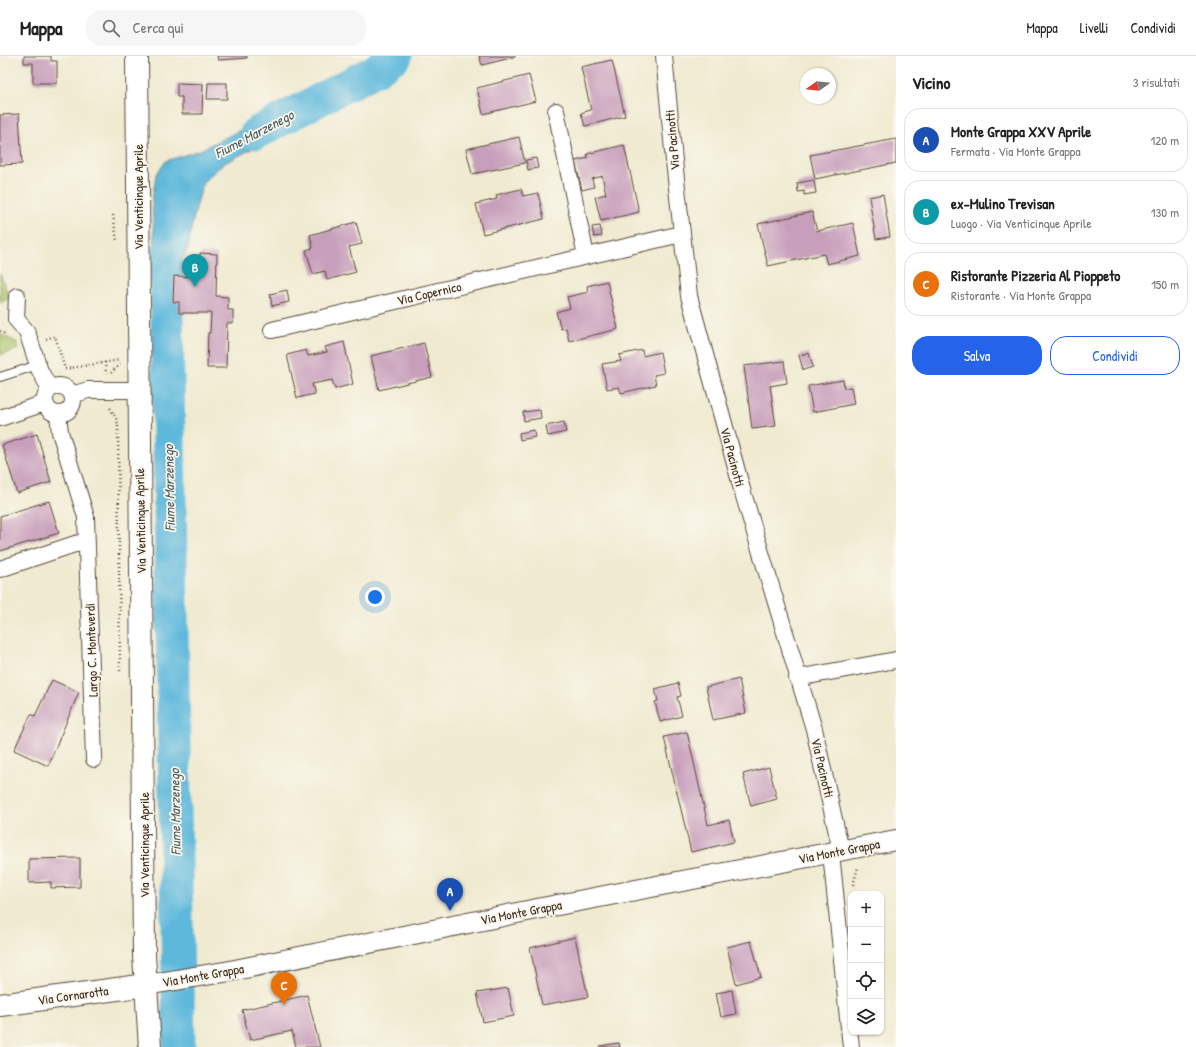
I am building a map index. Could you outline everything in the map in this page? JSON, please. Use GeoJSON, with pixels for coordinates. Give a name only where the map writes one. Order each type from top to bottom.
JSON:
{"type":"FeatureCollection","features":[{"type":"Feature","properties":{"kind":"main road","name":"Via Venticinque Aprile"},"geometry":{"type":"LineString","coordinates":[[137,56],[144,915],[156,984],[150,1047]]}},
{"type":"Feature","properties":{"kind":"main road","name":"Via Cornarotta"},"geometry":{"type":"LineString","coordinates":[[0,1005],[156,984]]}},
{"type":"Feature","properties":{"kind":"street","name":"Via Pacinotti"},"geometry":{"type":"LineString","coordinates":[[664,56],[681,234],[689,296],[742,493],[797,678],[814,729],[836,852],[851,1047]]}},
{"type":"Feature","properties":{"kind":"street"},"geometry":{"type":"LineString","coordinates":[[556,111],[586,256]]}},
{"type":"Feature","properties":{"kind":"street","name":"Via Copernico"},"geometry":{"type":"LineString","coordinates":[[272,330],[681,234]]}},
{"type":"Feature","properties":{"kind":"street"},"geometry":{"type":"LineString","coordinates":[[0,418],[48,396],[60,386],[69,391],[73,400],[68,410],[58,414],[50,411],[48,396],[26,332],[16,319],[18,296]]}},
{"type":"Feature","properties":{"kind":"street"},"geometry":{"type":"LineString","coordinates":[[72,395],[88,390],[139,390]]}},
{"type":"Feature","properties":{"kind":"street","name":"Largo C. Monteverdi"},"geometry":{"type":"LineString","coordinates":[[58,414],[60,432],[86,517],[94,759]]}},
{"type":"Feature","properties":{"kind":"street"},"geometry":{"type":"LineString","coordinates":[[0,569],[75,544],[87,542]]}},
{"type":"Feature","properties":{"kind":"street"},"geometry":{"type":"LineString","coordinates":[[797,678],[896,660]]}},
{"type":"Feature","properties":{"kind":"street","name":"Via Monte Grappa"},"geometry":{"type":"LineString","coordinates":[[156,984],[209,975],[896,840]]}},
{"type":"Feature","properties":{"kind":"lane"},"geometry":{"type":"LineString","coordinates":[[0,377],[38,365]]}},
{"type":"Feature","properties":{"kind":"path"},"geometry":{"type":"LineString","coordinates":[[40,341],[55,336],[65,369],[105,362],[120,360],[120,364],[107,379],[105,362]]}},
{"type":"Feature","properties":{"kind":"green space"},"geometry":{"type":"Polygon","coordinates":[[[0,274],[10,298],[0,303],[0,274]]]}},
{"type":"Feature","properties":{"kind":"green space"},"geometry":{"type":"Polygon","coordinates":[[[0,334],[18,343],[19,349],[0,355],[0,334]]]}},
{"type":"Feature","properties":{"kind":"water"},"geometry":{"type":"Polygon","coordinates":[[[291,105],[296,112],[299,124],[223,164],[203,182],[193,220],[188,248],[174,276],[173,302],[160,302],[161,272],[154,240],[152,200],[156,175],[166,161],[200,150],[291,105]]]}},
{"type":"Feature","properties":{"kind":"building"},"geometry":{"type":"Polygon","coordinates":[[[24,56],[51,56],[51,61],[57,61],[57,83],[33,83],[33,63],[24,63],[24,56]]]}},
{"type":"Feature","properties":{"kind":"building"},"geometry":{"type":"Polygon","coordinates":[[[217,56],[247,56],[247,58],[218,60],[217,56]]]}},
{"type":"Feature","properties":{"kind":"building"},"geometry":{"type":"Polygon","coordinates":[[[479,56],[515,56],[515,57],[482,65],[479,56]]]}},
{"type":"Feature","properties":{"kind":"building"},"geometry":{"type":"Polygon","coordinates":[[[612,60],[625,116],[585,126],[581,113],[591,110],[581,67],[612,60]]]}},
{"type":"Feature","properties":{"kind":"building"},"geometry":{"type":"Polygon","coordinates":[[[529,75],[536,101],[483,114],[477,88],[529,75]]]}},
{"type":"Feature","properties":{"kind":"building"},"geometry":{"type":"Polygon","coordinates":[[[177,83],[203,84],[202,114],[182,114],[182,97],[177,97],[177,83]]]}},
{"type":"Feature","properties":{"kind":"building"},"geometry":{"type":"Polygon","coordinates":[[[208,83],[227,83],[227,99],[207,99],[208,83]]]}},
{"type":"Feature","properties":{"kind":"building"},"geometry":{"type":"Polygon","coordinates":[[[19,114],[22,164],[0,165],[0,115],[19,114]]]}},
{"type":"Feature","properties":{"kind":"building"},"geometry":{"type":"Polygon","coordinates":[[[519,137],[525,163],[472,174],[466,149],[519,137]]]}},
{"type":"Feature","properties":{"kind":"building"},"geometry":{"type":"Polygon","coordinates":[[[896,139],[896,163],[815,179],[810,155],[896,139]]]}},
{"type":"Feature","properties":{"kind":"building"},"geometry":{"type":"Polygon","coordinates":[[[624,145],[639,212],[601,221],[595,197],[606,194],[602,176],[592,179],[594,187],[582,190],[575,161],[588,158],[587,154],[624,145]]]}},
{"type":"Feature","properties":{"kind":"building"},"geometry":{"type":"Polygon","coordinates":[[[536,158],[538,168],[528,170],[526,160],[536,158]]]}},
{"type":"Feature","properties":{"kind":"building"},"geometry":{"type":"Polygon","coordinates":[[[814,180],[816,193],[804,195],[804,191],[798,192],[797,183],[814,180]]]}},
{"type":"Feature","properties":{"kind":"building"},"geometry":{"type":"Polygon","coordinates":[[[521,189],[523,196],[538,193],[544,219],[483,234],[476,204],[497,199],[496,195],[521,189]]]}},
{"type":"Feature","properties":{"kind":"building"},"geometry":{"type":"Polygon","coordinates":[[[883,194],[890,237],[876,239],[869,197],[883,194]]]}},
{"type":"Feature","properties":{"kind":"building"},"geometry":{"type":"Polygon","coordinates":[[[812,212],[817,231],[853,223],[860,256],[827,264],[824,254],[768,266],[758,224],[812,212]]]}},
{"type":"Feature","properties":{"kind":"building"},"geometry":{"type":"Polygon","coordinates":[[[356,222],[362,244],[349,247],[356,272],[327,280],[325,271],[313,274],[306,250],[313,248],[310,235],[356,222]]]}},
{"type":"Feature","properties":{"kind":"building"},"geometry":{"type":"Polygon","coordinates":[[[600,226],[602,236],[594,237],[592,227],[600,226]]]}},
{"type":"Feature","properties":{"kind":"building"},"geometry":{"type":"Polygon","coordinates":[[[200,253],[217,254],[216,296],[228,297],[228,310],[233,310],[233,323],[227,323],[226,368],[207,368],[208,333],[210,333],[211,313],[179,313],[179,302],[173,302],[174,276],[200,277],[200,253]]]}},
{"type":"Feature","properties":{"kind":"building"},"geometry":{"type":"Polygon","coordinates":[[[607,281],[618,329],[569,341],[566,328],[561,329],[556,312],[570,308],[567,297],[588,292],[587,286],[607,281]]]}},
{"type":"Feature","properties":{"kind":"building"},"geometry":{"type":"Polygon","coordinates":[[[287,290],[289,302],[272,306],[270,294],[287,290]]]}},
{"type":"Feature","properties":{"kind":"building"},"geometry":{"type":"Polygon","coordinates":[[[344,342],[353,384],[335,389],[332,380],[312,384],[315,394],[297,398],[287,355],[306,350],[308,356],[327,352],[325,347],[344,342]]]}},
{"type":"Feature","properties":{"kind":"building"},"geometry":{"type":"Polygon","coordinates":[[[424,343],[432,377],[379,390],[371,356],[424,343]]]}},
{"type":"Feature","properties":{"kind":"building"},"geometry":{"type":"Polygon","coordinates":[[[642,350],[643,356],[660,352],[664,373],[654,375],[656,385],[621,393],[619,387],[607,389],[602,364],[621,361],[619,355],[642,350]]]}},
{"type":"Feature","properties":{"kind":"building"},"geometry":{"type":"Polygon","coordinates":[[[809,353],[813,367],[803,370],[799,355],[809,353]]]}},
{"type":"Feature","properties":{"kind":"building"},"geometry":{"type":"Polygon","coordinates":[[[784,361],[787,383],[770,386],[776,426],[752,429],[744,366],[784,361]]]}},
{"type":"Feature","properties":{"kind":"building"},"geometry":{"type":"Polygon","coordinates":[[[843,380],[844,388],[851,387],[854,404],[813,412],[808,386],[843,380]]]}},
{"type":"Feature","properties":{"kind":"building"},"geometry":{"type":"Polygon","coordinates":[[[540,410],[541,418],[524,421],[523,412],[540,410]]]}},
{"type":"Feature","properties":{"kind":"building"},"geometry":{"type":"Polygon","coordinates":[[[564,422],[566,432],[548,436],[546,426],[564,422]]]}},
{"type":"Feature","properties":{"kind":"building"},"geometry":{"type":"Polygon","coordinates":[[[534,430],[535,437],[520,440],[519,433],[534,430]]]}},
{"type":"Feature","properties":{"kind":"building"},"geometry":{"type":"Polygon","coordinates":[[[37,434],[51,482],[17,493],[2,445],[37,434]]]}},
{"type":"Feature","properties":{"kind":"building"},"geometry":{"type":"Polygon","coordinates":[[[49,501],[59,533],[0,551],[0,516],[49,501]]]}},
{"type":"Feature","properties":{"kind":"building"},"geometry":{"type":"Polygon","coordinates":[[[739,679],[746,713],[713,720],[706,687],[739,679]]]}},
{"type":"Feature","properties":{"kind":"building"},"geometry":{"type":"Polygon","coordinates":[[[52,680],[79,692],[48,766],[14,750],[31,714],[35,716],[52,680]]]}},
{"type":"Feature","properties":{"kind":"building"},"geometry":{"type":"Polygon","coordinates":[[[678,683],[681,696],[677,697],[682,716],[660,722],[655,702],[658,701],[655,689],[678,683]]]}},
{"type":"Feature","properties":{"kind":"building"},"geometry":{"type":"Polygon","coordinates":[[[687,732],[708,825],[729,820],[734,842],[691,852],[664,737],[687,732]]]}},
{"type":"Feature","properties":{"kind":"building"},"geometry":{"type":"Polygon","coordinates":[[[769,767],[777,799],[751,806],[743,774],[769,767]]]}},
{"type":"Feature","properties":{"kind":"building"},"geometry":{"type":"Polygon","coordinates":[[[80,858],[80,887],[51,888],[51,882],[29,883],[29,859],[80,858]]]}},
{"type":"Feature","properties":{"kind":"building"},"geometry":{"type":"Polygon","coordinates":[[[575,937],[588,997],[542,1005],[530,948],[575,937]]]}},
{"type":"Feature","properties":{"kind":"building"},"geometry":{"type":"Polygon","coordinates":[[[751,941],[761,977],[736,984],[727,947],[751,941]]]}},
{"type":"Feature","properties":{"kind":"building"},"geometry":{"type":"Polygon","coordinates":[[[508,988],[514,1016],[483,1022],[477,993],[508,988]]]}},
{"type":"Feature","properties":{"kind":"building"},"geometry":{"type":"Polygon","coordinates":[[[732,990],[736,1014],[721,1017],[716,993],[732,990]]]}},
{"type":"Feature","properties":{"kind":"building"},"geometry":{"type":"Polygon","coordinates":[[[307,995],[320,1047],[296,1047],[292,1031],[250,1040],[242,1010],[307,995]]]}},
{"type":"Feature","properties":{"kind":"building"},"geometry":{"type":"Polygon","coordinates":[[[619,1043],[620,1047],[600,1047],[600,1046],[619,1043]]]}},
{"type":"Feature","properties":{"kind":"waterway","name":"Fiume Marzenego"},"geometry":{"type":"LineString","coordinates":[[256,133],[376,70],[396,56]]}},
{"type":"Feature","properties":{"kind":"waterway","name":"Fiume Marzenego"},"geometry":{"type":"LineString","coordinates":[[166,257],[179,1047]]}},
{"type":"Feature","properties":{"kind":"place","name":"ex-Mulino Trevisan"},"geometry":{"type":"Point","coordinates":[195,287]}},
{"type":"Feature","properties":{"kind":"place","name":"Monte Grappa XXV Aprile"},"geometry":{"type":"Point","coordinates":[450,911]}},
{"type":"Feature","properties":{"kind":"place","name":"Ristorante Pizzeria Al Pioppeto"},"geometry":{"type":"Point","coordinates":[284,1005]}}]}
